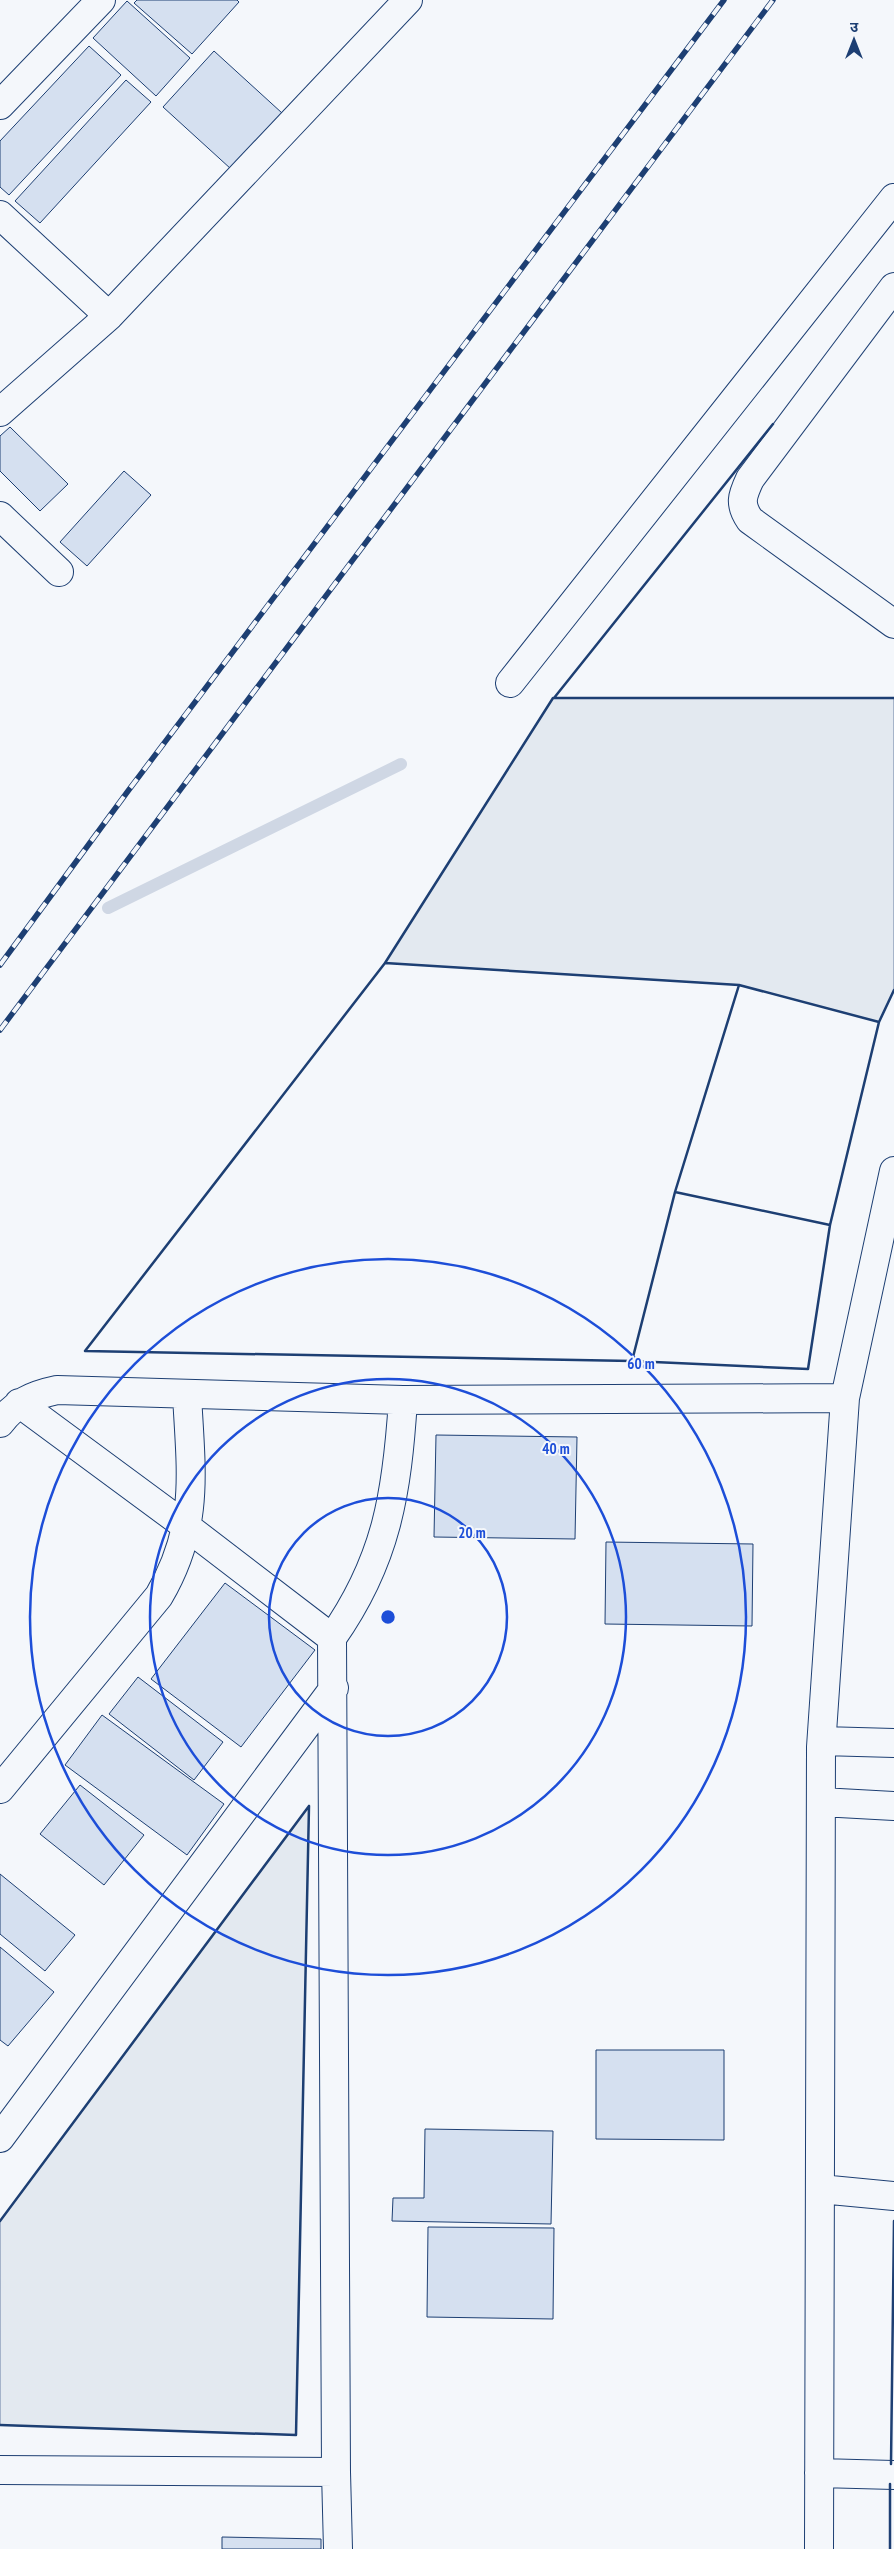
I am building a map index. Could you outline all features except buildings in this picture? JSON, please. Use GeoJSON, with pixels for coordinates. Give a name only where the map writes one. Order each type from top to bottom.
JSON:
{"type":"FeatureCollection","features":[{"type":"Feature","properties":{"kind":"street"},"geometry":{"type":"LineString","coordinates":[[0,105],[101,0]]}},
{"type":"Feature","properties":{"kind":"street"},"geometry":{"type":"LineString","coordinates":[[0,412],[108,316],[408,0]]}},
{"type":"Feature","properties":{"kind":"street"},"geometry":{"type":"LineString","coordinates":[[510,683],[894,199]]}},
{"type":"Feature","properties":{"kind":"street"},"geometry":{"type":"LineString","coordinates":[[0,215],[108,316]]}},
{"type":"Feature","properties":{"kind":"street"},"geometry":{"type":"LineString","coordinates":[[894,287],[750,479],[742,501],[743,510],[750,520],[894,624]]}},
{"type":"Feature","properties":{"kind":"street"},"geometry":{"type":"LineString","coordinates":[[0,516],[60,572]]}},
{"type":"Feature","properties":{"kind":"street"},"geometry":{"type":"LineString","coordinates":[[819,2549],[822,1741],[845,1398],[894,1171]]}},
{"type":"Feature","properties":{"kind":"street"},"geometry":{"type":"LineString","coordinates":[[0,1423],[19,1403],[39,1394],[57,1390],[403,1400],[845,1398]]}},
{"type":"Feature","properties":{"kind":"street"},"geometry":{"type":"LineString","coordinates":[[0,1789],[159,1596],[174,1570],[187,1527],[191,1488],[187,1395]]}},
{"type":"Feature","properties":{"kind":"street"},"geometry":{"type":"LineString","coordinates":[[338,2549],[336,2472],[334,1688],[332,1638],[354,1608],[375,1562],[392,1506],[398,1468],[403,1400]]}},
{"type":"Feature","properties":{"kind":"street"},"geometry":{"type":"LineString","coordinates":[[19,1403],[187,1527],[332,1638]]}},
{"type":"Feature","properties":{"kind":"street"},"geometry":{"type":"LineString","coordinates":[[0,2138],[334,1688]]}},
{"type":"Feature","properties":{"kind":"street"},"geometry":{"type":"LineString","coordinates":[[822,1741],[894,1742]]}},
{"type":"Feature","properties":{"kind":"street"},"geometry":{"type":"LineString","coordinates":[[821,1802],[894,1806]]}},
{"type":"Feature","properties":{"kind":"street"},"geometry":{"type":"LineString","coordinates":[[820,2188],[894,2196]]}},
{"type":"Feature","properties":{"kind":"street"},"geometry":{"type":"LineString","coordinates":[[0,2470],[336,2472]]}},
{"type":"Feature","properties":{"kind":"street"},"geometry":{"type":"LineString","coordinates":[[819,2473],[894,2475]]}},
{"type":"Feature","properties":{"kind":"shaded area"},"geometry":{"type":"Polygon","coordinates":[[[553,698],[894,698],[894,990],[879,1022],[739,985],[385,963],[553,698]]]}},
{"type":"Feature","properties":{"kind":"shaded area"},"geometry":{"type":"Polygon","coordinates":[[[309,1806],[296,2435],[0,2425],[0,2221],[309,1806]]]}},
{"type":"Feature","properties":{"kind":"waterway"},"geometry":{"type":"LineString","coordinates":[[108,908],[401,764]]}},
{"type":"Feature","properties":{"kind":"railway"},"geometry":{"type":"LineString","coordinates":[[0,965],[128,791],[724,0]]}},
{"type":"Feature","properties":{"kind":"railway"},"geometry":{"type":"LineString","coordinates":[[0,1030],[773,0]]}},
{"type":"Feature","properties":{"kind":"wall"},"geometry":{"type":"LineString","coordinates":[[554,698],[773,424]]}},
{"type":"Feature","properties":{"kind":"wall"},"geometry":{"type":"LineString","coordinates":[[385,963],[553,698],[894,698]]}},
{"type":"Feature","properties":{"kind":"wall"},"geometry":{"type":"LineString","coordinates":[[385,963],[739,985],[675,1192],[632,1361],[85,1351],[385,963]]}},
{"type":"Feature","properties":{"kind":"wall"},"geometry":{"type":"LineString","coordinates":[[739,985],[879,1022],[894,990]]}},
{"type":"Feature","properties":{"kind":"wall"},"geometry":{"type":"LineString","coordinates":[[739,985],[879,1022],[830,1225],[675,1192],[739,985]]}},
{"type":"Feature","properties":{"kind":"wall"},"geometry":{"type":"LineString","coordinates":[[675,1192],[830,1225],[808,1369],[632,1361],[675,1192]]}},
{"type":"Feature","properties":{"kind":"wall"},"geometry":{"type":"LineString","coordinates":[[0,2221],[309,1806]]}},
{"type":"Feature","properties":{"kind":"wall"},"geometry":{"type":"LineString","coordinates":[[0,2425],[296,2435],[309,1806]]}},
{"type":"Feature","properties":{"kind":"wall"},"geometry":{"type":"LineString","coordinates":[[891,2464],[894,2221]]}},
{"type":"Feature","properties":{"kind":"wall"},"geometry":{"type":"LineString","coordinates":[[890,2484],[890,2549]]}}]}
